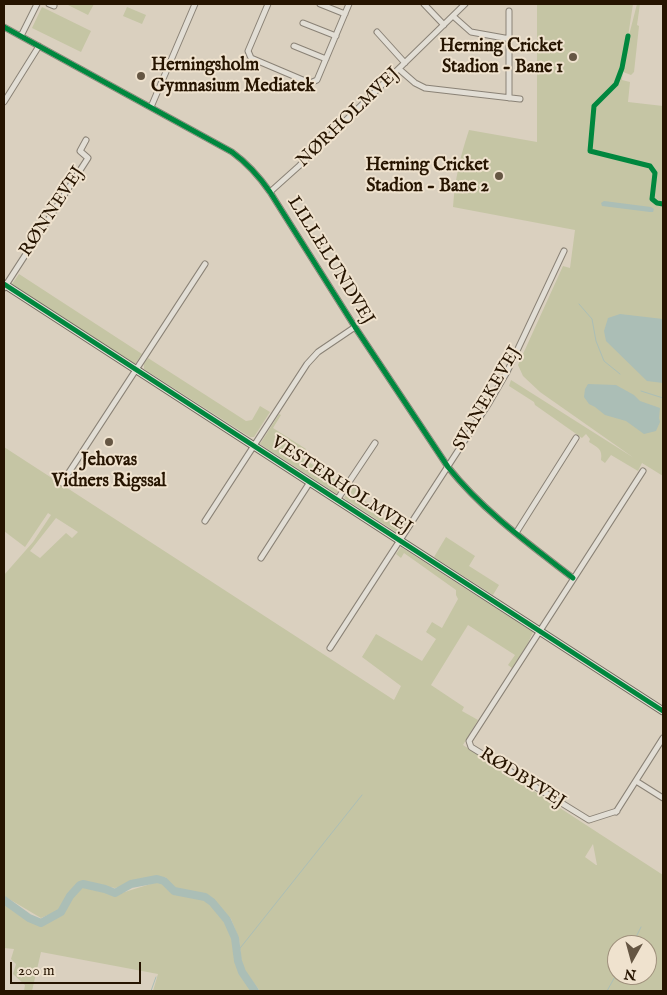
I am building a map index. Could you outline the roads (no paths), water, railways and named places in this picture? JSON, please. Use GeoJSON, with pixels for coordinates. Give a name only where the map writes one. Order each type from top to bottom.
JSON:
{"type":"FeatureCollection","features":[{"type":"Feature","properties":{"kind":"street"},"geometry":{"type":"LineString","coordinates":[[21,36],[37,4]]}},
{"type":"Feature","properties":{"kind":"street"},"geometry":{"type":"LineString","coordinates":[[151,107],[195,4]]}},
{"type":"Feature","properties":{"kind":"street"},"geometry":{"type":"LineString","coordinates":[[268,4],[248,51],[251,58],[310,82],[317,80],[349,4]]}},
{"type":"Feature","properties":{"kind":"street"},"geometry":{"type":"LineString","coordinates":[[320,4],[345,14]]}},
{"type":"Feature","properties":{"kind":"street"},"geometry":{"type":"LineString","coordinates":[[424,4],[444,24]]}},
{"type":"Feature","properties":{"kind":"street","name":"NØRHOLMVEJ"},"geometry":{"type":"LineString","coordinates":[[270,192],[465,4]]}},
{"type":"Feature","properties":{"kind":"street"},"geometry":{"type":"LineString","coordinates":[[509,11],[509,98]]}},
{"type":"Feature","properties":{"kind":"street"},"geometry":{"type":"LineString","coordinates":[[454,16],[471,32],[510,39]]}},
{"type":"Feature","properties":{"kind":"street"},"geometry":{"type":"LineString","coordinates":[[303,23],[336,36]]}},
{"type":"Feature","properties":{"kind":"street","name":"LILLELUNDVEJ"},"geometry":{"type":"LineString","coordinates":[[4,27],[232,152],[256,173],[448,467],[482,506],[573,578]]}},
{"type":"Feature","properties":{"kind":"street","name":"NØRHOLMVEJ"},"geometry":{"type":"LineString","coordinates":[[376,32],[405,63]]}},
{"type":"Feature","properties":{"kind":"street"},"geometry":{"type":"LineString","coordinates":[[4,102],[39,46]]}},
{"type":"Feature","properties":{"kind":"street"},"geometry":{"type":"LineString","coordinates":[[294,46],[326,60]]}},
{"type":"Feature","properties":{"kind":"street"},"geometry":{"type":"LineString","coordinates":[[399,69],[425,88],[520,99]]}},
{"type":"Feature","properties":{"kind":"street","name":"RØNNEVEJ"},"geometry":{"type":"LineString","coordinates":[[4,285],[88,158],[80,151],[86,140]]}},
{"type":"Feature","properties":{"kind":"street","name":"SVANEKEVEJ"},"geometry":{"type":"LineString","coordinates":[[330,648],[489,403],[507,372],[564,251]]}},
{"type":"Feature","properties":{"kind":"street"},"geometry":{"type":"LineString","coordinates":[[62,483],[205,264]]}},
{"type":"Feature","properties":{"kind":"street","name":"VESTERHOLMVEJ"},"geometry":{"type":"LineString","coordinates":[[4,285],[663,711]]}},
{"type":"Feature","properties":{"kind":"street"},"geometry":{"type":"LineString","coordinates":[[205,521],[307,364],[318,352],[355,326]]}},
{"type":"Feature","properties":{"kind":"street"},"geometry":{"type":"LineString","coordinates":[[516,533],[576,438]]}},
{"type":"Feature","properties":{"kind":"street"},"geometry":{"type":"LineString","coordinates":[[338,500],[375,443]]}},
{"type":"Feature","properties":{"kind":"street"},"geometry":{"type":"LineString","coordinates":[[540,631],[643,471]]}},
{"type":"Feature","properties":{"kind":"street"},"geometry":{"type":"LineString","coordinates":[[261,558],[310,482]]}},
{"type":"Feature","properties":{"kind":"street","name":"RØDBYVEJ"},"geometry":{"type":"LineString","coordinates":[[540,631],[469,741],[471,747],[589,820],[616,813],[636,781]]}},
{"type":"Feature","properties":{"kind":"street"},"geometry":{"type":"LineString","coordinates":[[663,738],[636,781],[663,798]]}},
{"type":"Feature","properties":{"kind":"waterway"},"geometry":{"type":"LineString","coordinates":[[579,304],[592,319],[596,341],[604,361],[620,374]]}},
{"type":"Feature","properties":{"kind":"waterway"},"geometry":{"type":"LineString","coordinates":[[641,391],[663,398]]}},
{"type":"Feature","properties":{"kind":"waterway"},"geometry":{"type":"LineString","coordinates":[[237,952],[362,795]]}},
{"type":"Feature","properties":{"kind":"waterway"},"geometry":{"type":"LineString","coordinates":[[4,900],[29,918],[41,923],[61,912],[70,896],[80,885],[105,889],[115,893],[131,884],[157,879],[164,881],[174,891],[205,897],[212,902],[227,920],[235,938],[238,961],[242,972],[255,991]]}},
{"type":"Feature","properties":{"kind":"waterway"},"geometry":{"type":"LineString","coordinates":[[637,935],[641,927]]}},
{"type":"Feature","properties":{"kind":"waterway"},"geometry":{"type":"LineString","coordinates":[[151,991],[156,977]]}},
{"type":"Feature","properties":{"kind":"waterway"},"geometry":{"type":"LineString","coordinates":[[607,991],[610,985]]}},
{"type":"Feature","properties":{"kind":"place","name":"Herning Cricket Stadion - Bane 1"},"geometry":{"type":"Point","coordinates":[573,57]}},
{"type":"Feature","properties":{"kind":"place","name":"Herningsholm Gymnasium Mediatek"},"geometry":{"type":"Point","coordinates":[141,76]}},
{"type":"Feature","properties":{"kind":"place","name":"Herning Cricket Stadion - Bane 2"},"geometry":{"type":"Point","coordinates":[499,176]}},
{"type":"Feature","properties":{"kind":"place","name":"Jehovas Vidners Rigssal"},"geometry":{"type":"Point","coordinates":[109,442]}}]}
